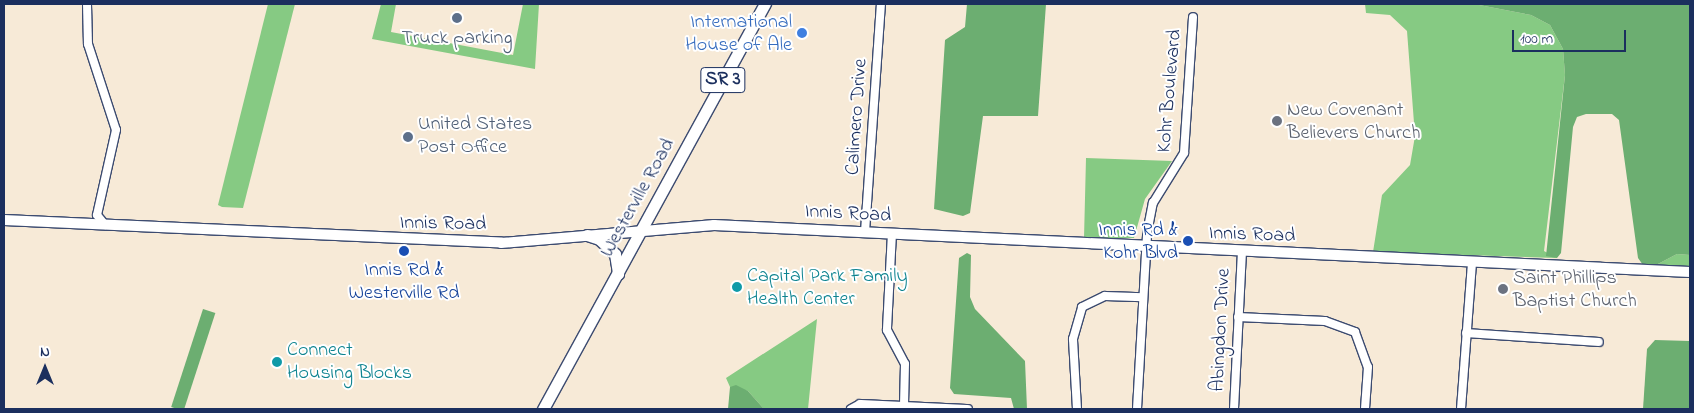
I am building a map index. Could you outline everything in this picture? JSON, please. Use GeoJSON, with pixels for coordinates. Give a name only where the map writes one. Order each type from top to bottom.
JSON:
{"type":"FeatureCollection","features":[{"type":"Feature","properties":{"kind":"main road","name":"Westerville Road"},"geometry":{"type":"LineString","coordinates":[[543,409],[765,4]]}},
{"type":"Feature","properties":{"kind":"main road","name":"Innis Road"},"geometry":{"type":"LineString","coordinates":[[4,220],[445,243],[587,235],[643,228],[714,225],[1242,253],[1690,272]]}},
{"type":"Feature","properties":{"kind":"main road"},"geometry":{"type":"LineString","coordinates":[[587,235],[599,238],[615,254],[618,274]]}},
{"type":"Feature","properties":{"kind":"street"},"geometry":{"type":"LineString","coordinates":[[87,4],[88,44],[116,130],[96,215],[105,226]]}},
{"type":"Feature","properties":{"kind":"street","name":"Calimero Drive"},"geometry":{"type":"LineString","coordinates":[[865,232],[881,4]]}},
{"type":"Feature","properties":{"kind":"street","name":"Kohr Boulevard"},"geometry":{"type":"LineString","coordinates":[[1137,409],[1143,297],[1153,203],[1184,153],[1193,17]]}},
{"type":"Feature","properties":{"kind":"street"},"geometry":{"type":"LineString","coordinates":[[892,234],[888,330],[905,364],[904,406]]}},
{"type":"Feature","properties":{"kind":"street","name":"Abingdon Drive"},"geometry":{"type":"LineString","coordinates":[[1234,409],[1242,253]]}},
{"type":"Feature","properties":{"kind":"street"},"geometry":{"type":"LineString","coordinates":[[1461,409],[1472,262]]}},
{"type":"Feature","properties":{"kind":"street"},"geometry":{"type":"LineString","coordinates":[[1077,409],[1073,339],[1082,307],[1105,296],[1143,297]]}},
{"type":"Feature","properties":{"kind":"street"},"geometry":{"type":"LineString","coordinates":[[1238,317],[1326,321],[1355,332],[1368,367],[1365,409]]}},
{"type":"Feature","properties":{"kind":"street"},"geometry":{"type":"LineString","coordinates":[[1466,333],[1599,342]]}},
{"type":"Feature","properties":{"kind":"street"},"geometry":{"type":"LineString","coordinates":[[850,409],[860,404],[968,409]]}},
{"type":"Feature","properties":{"kind":"green space"},"geometry":{"type":"Polygon","coordinates":[[[268,4],[295,4],[243,208],[222,207],[218,205],[268,4]]]}},
{"type":"Feature","properties":{"kind":"green space"},"geometry":{"type":"Polygon","coordinates":[[[381,4],[396,4],[391,32],[513,55],[523,4],[539,4],[535,69],[372,39],[381,4]]]}},
{"type":"Feature","properties":{"kind":"green space"},"geometry":{"type":"Polygon","coordinates":[[[967,4],[1046,4],[1038,116],[983,116],[970,213],[963,216],[934,209],[945,40],[965,27],[967,4]]]}},
{"type":"Feature","properties":{"kind":"green space"},"geometry":{"type":"Polygon","coordinates":[[[1365,4],[1474,4],[1531,15],[1550,25],[1563,49],[1565,75],[1544,251],[1557,258],[1373,252],[1382,195],[1410,165],[1415,136],[1407,31],[1390,15],[1366,13],[1365,4]]]}},
{"type":"Feature","properties":{"kind":"green space"},"geometry":{"type":"Polygon","coordinates":[[[1474,4],[1690,4],[1690,255],[1677,254],[1656,265],[1643,265],[1638,258],[1619,120],[1612,114],[1586,114],[1577,117],[1573,127],[1561,253],[1557,258],[1546,256],[1565,75],[1563,49],[1550,25],[1531,15],[1474,4]]]}},
{"type":"Feature","properties":{"kind":"green space"},"geometry":{"type":"Polygon","coordinates":[[[1086,158],[1172,161],[1145,199],[1134,238],[1084,238],[1086,158]]]}},
{"type":"Feature","properties":{"kind":"green space"},"geometry":{"type":"Polygon","coordinates":[[[967,253],[971,255],[970,297],[975,309],[1025,361],[1027,409],[1014,409],[1011,398],[954,394],[950,388],[959,258],[967,253]]]}},
{"type":"Feature","properties":{"kind":"green space"},"geometry":{"type":"Polygon","coordinates":[[[1677,254],[1690,255],[1690,267],[1656,265],[1677,254]]]}},
{"type":"Feature","properties":{"kind":"green space"},"geometry":{"type":"Polygon","coordinates":[[[203,309],[215,313],[184,409],[171,407],[203,309]]]}},
{"type":"Feature","properties":{"kind":"green space"},"geometry":{"type":"Polygon","coordinates":[[[817,319],[808,409],[764,409],[748,391],[730,387],[726,378],[817,319]]]}},
{"type":"Feature","properties":{"kind":"green space"},"geometry":{"type":"Polygon","coordinates":[[[1655,340],[1690,341],[1690,409],[1643,409],[1647,349],[1655,340]]]}},
{"type":"Feature","properties":{"kind":"green space"},"geometry":{"type":"Polygon","coordinates":[[[736,385],[748,391],[764,409],[728,409],[730,387],[736,385]]]}},
{"type":"Feature","properties":{"kind":"place","name":"Truck parking"},"geometry":{"type":"Point","coordinates":[457,18]}},
{"type":"Feature","properties":{"kind":"place","name":"International House of Ale"},"geometry":{"type":"Point","coordinates":[802,33]}},
{"type":"Feature","properties":{"kind":"place","name":"New Covenant Believers Church"},"geometry":{"type":"Point","coordinates":[1277,121]}},
{"type":"Feature","properties":{"kind":"place","name":"United States Post Office"},"geometry":{"type":"Point","coordinates":[408,137]}},
{"type":"Feature","properties":{"kind":"place","name":"Innis Rd & Kohr Blvd"},"geometry":{"type":"Point","coordinates":[1188,241]}},
{"type":"Feature","properties":{"kind":"place","name":"Innis Rd & Westerville Rd"},"geometry":{"type":"Point","coordinates":[404,251]}},
{"type":"Feature","properties":{"kind":"place","name":"Capital Park Family Health Center"},"geometry":{"type":"Point","coordinates":[737,287]}},
{"type":"Feature","properties":{"kind":"place","name":"Saint Phillips Baptist Church"},"geometry":{"type":"Point","coordinates":[1503,289]}},
{"type":"Feature","properties":{"kind":"place","name":"Connect Housing Blocks"},"geometry":{"type":"Point","coordinates":[277,362]}}]}
